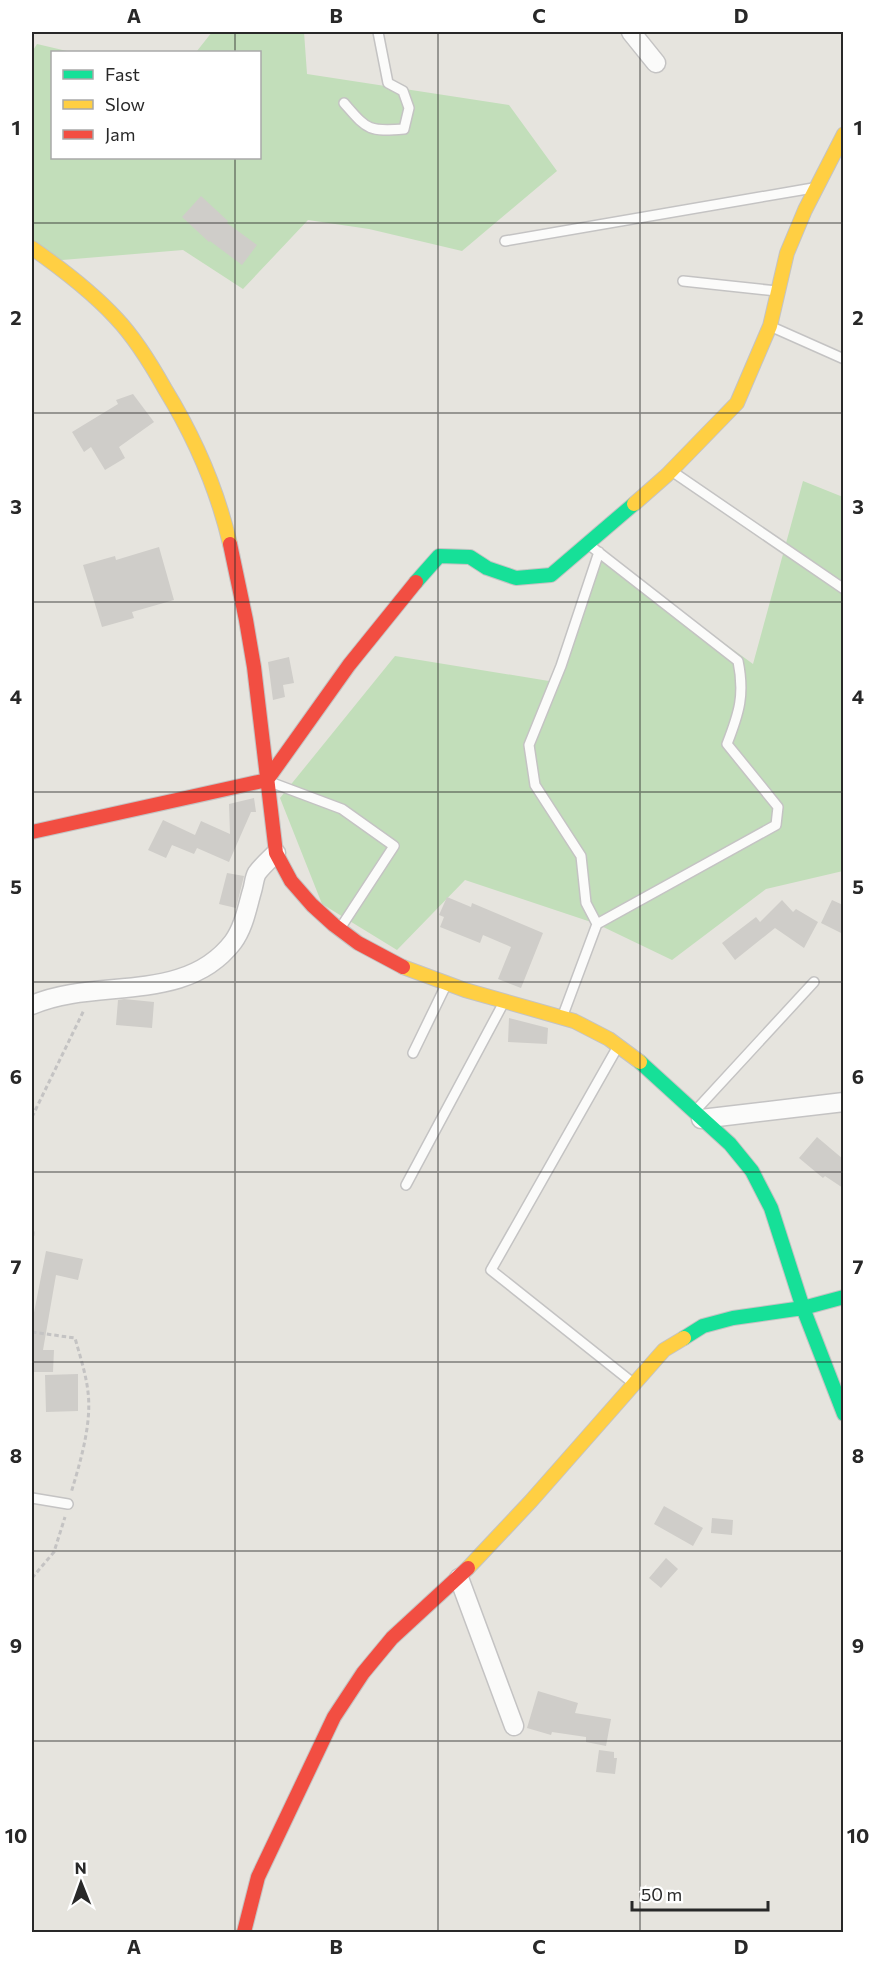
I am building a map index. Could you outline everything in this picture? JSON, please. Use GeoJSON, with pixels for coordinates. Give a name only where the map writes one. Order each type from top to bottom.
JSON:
{"type":"FeatureCollection","features":[{"type":"Feature","properties":{"kind":"street"},"geometry":{"type":"LineString","coordinates":[[631,32],[656,63]]}},
{"type":"Feature","properties":{"kind":"street"},"geometry":{"type":"LineString","coordinates":[[32,832],[267,780],[404,594],[439,556],[470,557],[487,568],[516,578],[551,575],[671,471],[737,403],[770,326],[787,253],[843,134]]}},
{"type":"Feature","properties":{"kind":"street"},"geometry":{"type":"LineString","coordinates":[[32,248],[63,270],[110,311],[150,361],[191,431],[214,484],[230,540],[248,633],[276,853],[290,879],[315,907],[376,956],[446,985],[573,1020],[618,1046],[640,1062],[739,1154],[754,1175],[772,1208],[803,1308],[843,1414]]}},
{"type":"Feature","properties":{"kind":"street"},"geometry":{"type":"LineString","coordinates":[[32,1005],[66,994],[171,981],[191,976],[219,957],[233,942],[243,925],[257,873],[276,853]]}},
{"type":"Feature","properties":{"kind":"street"},"geometry":{"type":"LineString","coordinates":[[698,1115],[843,1102]]}},
{"type":"Feature","properties":{"kind":"street"},"geometry":{"type":"LineString","coordinates":[[244,1932],[258,1877],[334,1717],[363,1673],[392,1638],[459,1578],[531,1501],[664,1350],[704,1326],[733,1318],[803,1308],[843,1297]]}},
{"type":"Feature","properties":{"kind":"street"},"geometry":{"type":"LineString","coordinates":[[459,1578],[514,1726]]}},
{"type":"Feature","properties":{"kind":"lane"},"geometry":{"type":"LineString","coordinates":[[344,103],[365,127],[385,130],[404,129],[409,108],[403,91],[388,83],[378,32]]}},
{"type":"Feature","properties":{"kind":"lane"},"geometry":{"type":"LineString","coordinates":[[505,241],[816,188]]}},
{"type":"Feature","properties":{"kind":"lane"},"geometry":{"type":"LineString","coordinates":[[684,281],[778,292]]}},
{"type":"Feature","properties":{"kind":"lane"},"geometry":{"type":"LineString","coordinates":[[770,326],[843,359]]}},
{"type":"Feature","properties":{"kind":"lane"},"geometry":{"type":"LineString","coordinates":[[671,471],[843,589]]}},
{"type":"Feature","properties":{"kind":"lane"},"geometry":{"type":"LineString","coordinates":[[562,1017],[597,924],[776,825],[778,807],[727,744],[738,716],[742,684],[738,662],[587,543]]}},
{"type":"Feature","properties":{"kind":"lane"},"geometry":{"type":"LineString","coordinates":[[597,924],[586,903],[581,856],[536,784],[529,745],[561,666],[599,552]]}},
{"type":"Feature","properties":{"kind":"lane"},"geometry":{"type":"LineString","coordinates":[[267,780],[342,808],[394,846],[340,929]]}},
{"type":"Feature","properties":{"kind":"lane"},"geometry":{"type":"LineString","coordinates":[[698,1115],[814,982]]}},
{"type":"Feature","properties":{"kind":"lane"},"geometry":{"type":"LineString","coordinates":[[413,1053],[446,985]]}},
{"type":"Feature","properties":{"kind":"lane"},"geometry":{"type":"LineString","coordinates":[[406,1185],[505,1002]]}},
{"type":"Feature","properties":{"kind":"lane"},"geometry":{"type":"LineString","coordinates":[[618,1046],[491,1270],[633,1383]]}},
{"type":"Feature","properties":{"kind":"lane"},"geometry":{"type":"LineString","coordinates":[[32,1498],[68,1504]]}},
{"type":"Feature","properties":{"kind":"path"},"geometry":{"type":"LineString","coordinates":[[32,1117],[51,1073],[93,992]]}},
{"type":"Feature","properties":{"kind":"path"},"geometry":{"type":"LineString","coordinates":[[32,1224],[32,1244]]}},
{"type":"Feature","properties":{"kind":"path"},"geometry":{"type":"LineString","coordinates":[[32,1332],[75,1338],[86,1379],[89,1406],[81,1458],[54,1552],[32,1578]]}},
{"type":"Feature","properties":{"kind":"green space"},"geometry":{"type":"Polygon","coordinates":[[[212,32],[304,32],[307,74],[509,105],[557,171],[462,251],[369,229],[308,220],[243,289],[183,250],[50,261],[32,248],[32,52],[37,44],[67,51],[51,51],[51,159],[261,159],[261,51],[197,51],[212,32]]]}},
{"type":"Feature","properties":{"kind":"green space"},"geometry":{"type":"Polygon","coordinates":[[[803,481],[843,497],[843,871],[766,889],[672,960],[597,924],[465,880],[397,950],[322,904],[280,798],[395,656],[555,682],[599,552],[753,664],[803,481]]]}},
{"type":"Feature","properties":{"kind":"building"},"geometry":{"type":"Polygon","coordinates":[[[201,196],[228,221],[227,223],[257,245],[242,265],[209,242],[182,217],[201,196]]]}},
{"type":"Feature","properties":{"kind":"building"},"geometry":{"type":"Polygon","coordinates":[[[133,394],[154,422],[119,447],[125,458],[105,470],[91,447],[84,452],[72,432],[118,404],[116,400],[133,394]]]}},
{"type":"Feature","properties":{"kind":"building"},"geometry":{"type":"Polygon","coordinates":[[[159,547],[174,600],[132,612],[134,618],[102,627],[83,565],[115,556],[116,560],[159,547]]]}},
{"type":"Feature","properties":{"kind":"building"},"geometry":{"type":"Polygon","coordinates":[[[289,657],[294,683],[283,685],[285,697],[273,700],[268,662],[289,657]]]}},
{"type":"Feature","properties":{"kind":"building"},"geometry":{"type":"Polygon","coordinates":[[[254,798],[256,812],[251,812],[229,862],[197,848],[194,854],[172,845],[166,858],[148,850],[163,820],[195,835],[201,821],[230,834],[229,804],[254,798]]]}},
{"type":"Feature","properties":{"kind":"building"},"geometry":{"type":"Polygon","coordinates":[[[227,873],[244,876],[236,908],[219,904],[227,873]]]}},
{"type":"Feature","properties":{"kind":"building"},"geometry":{"type":"Polygon","coordinates":[[[447,897],[471,907],[472,903],[543,933],[521,988],[498,979],[511,947],[483,935],[480,943],[440,927],[444,917],[439,915],[447,897]]]}},
{"type":"Feature","properties":{"kind":"building"},"geometry":{"type":"Polygon","coordinates":[[[782,900],[793,912],[796,909],[818,922],[804,948],[775,928],[735,960],[722,943],[756,917],[760,922],[782,900]]]}},
{"type":"Feature","properties":{"kind":"building"},"geometry":{"type":"Polygon","coordinates":[[[832,900],[843,905],[843,934],[821,923],[832,900]]]}},
{"type":"Feature","properties":{"kind":"building"},"geometry":{"type":"Polygon","coordinates":[[[118,1000],[154,1002],[152,1028],[116,1025],[118,1000]]]}},
{"type":"Feature","properties":{"kind":"building"},"geometry":{"type":"Polygon","coordinates":[[[509,1018],[548,1028],[547,1044],[508,1042],[509,1018]]]}},
{"type":"Feature","properties":{"kind":"building"},"geometry":{"type":"Polygon","coordinates":[[[817,1137],[843,1159],[843,1188],[825,1176],[823,1178],[799,1158],[817,1137]]]}},
{"type":"Feature","properties":{"kind":"building"},"geometry":{"type":"Polygon","coordinates":[[[46,1251],[83,1259],[78,1280],[56,1275],[43,1350],[54,1350],[53,1372],[32,1372],[32,1323],[46,1251]]]}},
{"type":"Feature","properties":{"kind":"building"},"geometry":{"type":"Polygon","coordinates":[[[78,1374],[78,1411],[46,1412],[45,1375],[78,1374]]]}},
{"type":"Feature","properties":{"kind":"building"},"geometry":{"type":"Polygon","coordinates":[[[664,1506],[703,1528],[693,1546],[654,1524],[664,1506]]]}},
{"type":"Feature","properties":{"kind":"building"},"geometry":{"type":"Polygon","coordinates":[[[712,1518],[733,1520],[732,1535],[711,1533],[712,1518]]]}},
{"type":"Feature","properties":{"kind":"building"},"geometry":{"type":"Polygon","coordinates":[[[666,1558],[678,1569],[661,1588],[649,1578],[666,1558]]]}},
{"type":"Feature","properties":{"kind":"building"},"geometry":{"type":"Polygon","coordinates":[[[538,1691],[578,1703],[575,1713],[611,1719],[606,1746],[586,1742],[586,1737],[552,1732],[551,1735],[527,1728],[538,1691]]]}},
{"type":"Feature","properties":{"kind":"building"},"geometry":{"type":"Polygon","coordinates":[[[599,1750],[614,1752],[614,1758],[617,1758],[615,1774],[596,1772],[599,1750]]]}},
{"type":"Feature","properties":{"kind":"traffic: fast"},"geometry":{"type":"LineString","coordinates":[[416,582],[439,556],[470,557],[487,568],[516,578],[551,575],[634,504]]}},
{"type":"Feature","properties":{"kind":"traffic: fast"},"geometry":{"type":"LineString","coordinates":[[640,1062],[730,1144],[752,1171],[771,1208],[803,1308],[844,1414]]}},
{"type":"Feature","properties":{"kind":"traffic: fast"},"geometry":{"type":"LineString","coordinates":[[684,1338],[703,1326],[733,1318],[803,1308],[844,1297]]}},
{"type":"Feature","properties":{"kind":"traffic: slow"},"geometry":{"type":"LineString","coordinates":[[634,504],[667,475],[737,403],[770,326],[787,253],[805,210],[844,134]]}},
{"type":"Feature","properties":{"kind":"traffic: slow"},"geometry":{"type":"LineString","coordinates":[[32,248],[97,299],[123,326],[143,352],[176,407],[195,445],[212,483],[230,544]]}},
{"type":"Feature","properties":{"kind":"traffic: slow"},"geometry":{"type":"LineString","coordinates":[[403,967],[465,990],[574,1021],[609,1039],[640,1062]]}},
{"type":"Feature","properties":{"kind":"traffic: slow"},"geometry":{"type":"LineString","coordinates":[[468,1568],[531,1501],[664,1350],[684,1338]]}},
{"type":"Feature","properties":{"kind":"traffic: jam"},"geometry":{"type":"LineString","coordinates":[[230,544],[254,667],[276,853],[291,881],[334,925],[358,943],[403,967]]}},
{"type":"Feature","properties":{"kind":"traffic: jam"},"geometry":{"type":"LineString","coordinates":[[32,832],[267,780],[349,665],[416,582]]}},
{"type":"Feature","properties":{"kind":"traffic: jam"},"geometry":{"type":"LineString","coordinates":[[244,1932],[258,1877],[334,1717],[363,1673],[392,1638],[468,1568]]}}]}
